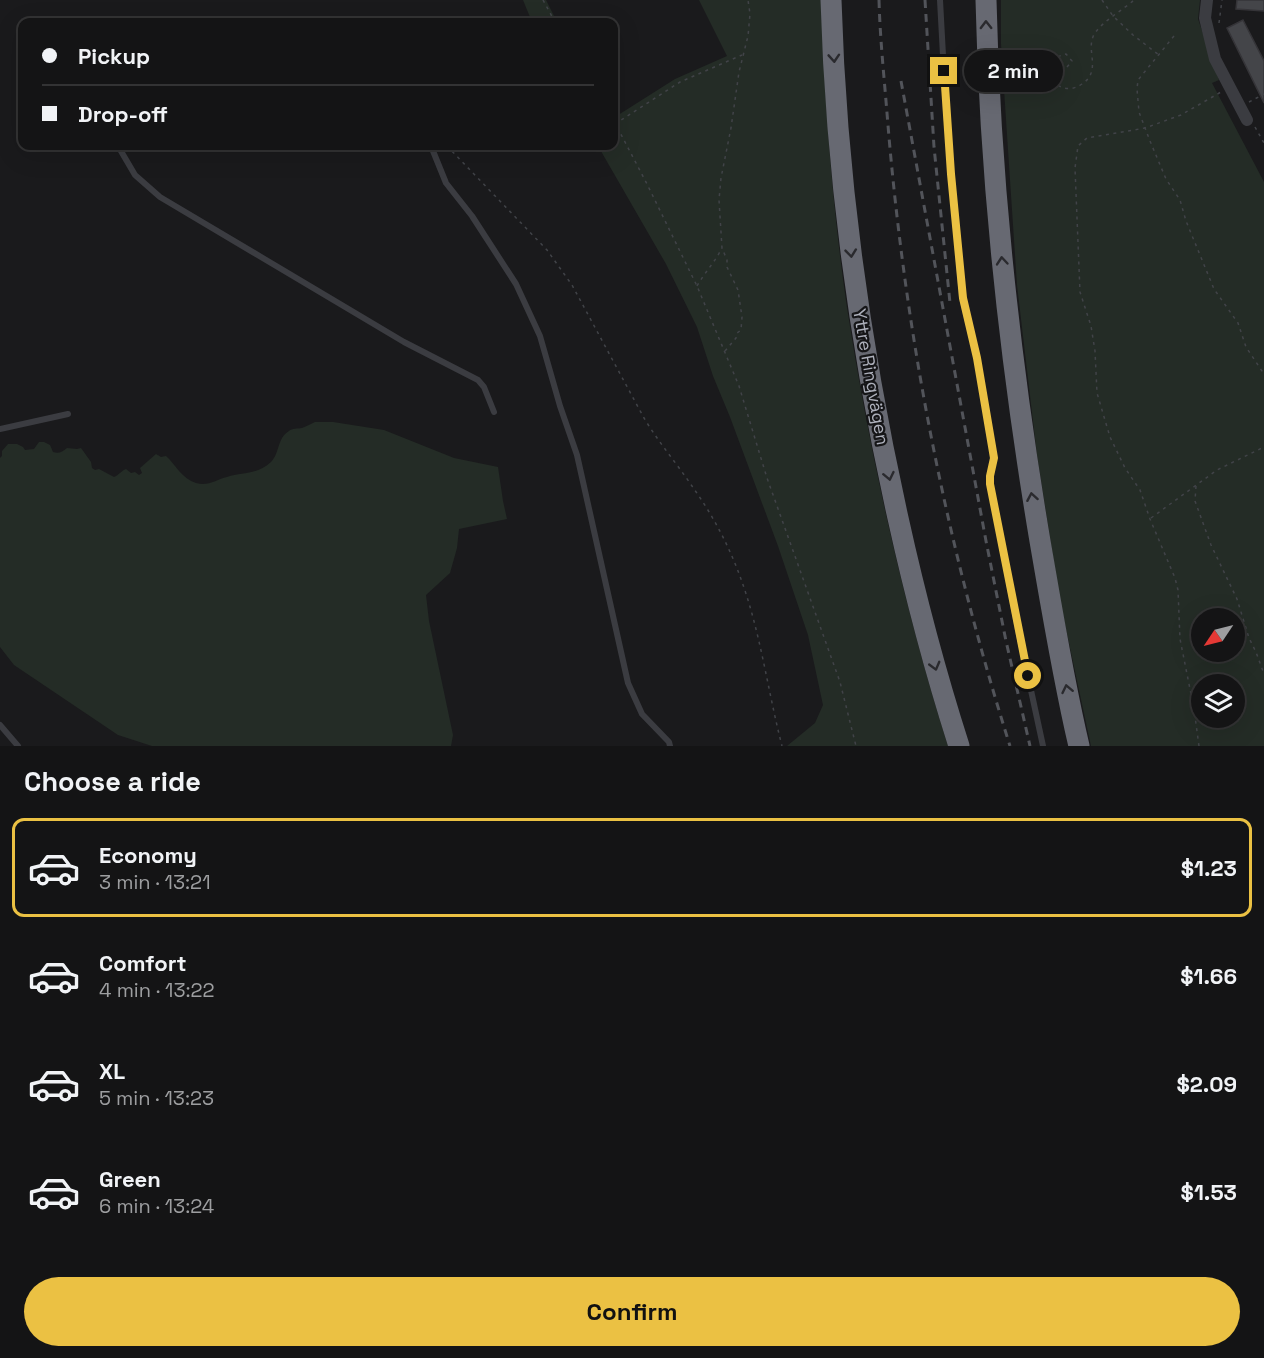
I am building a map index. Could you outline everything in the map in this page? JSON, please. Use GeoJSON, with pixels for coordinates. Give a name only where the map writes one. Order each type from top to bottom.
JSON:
{"type":"FeatureCollection","features":[{"type":"Feature","properties":{"kind":"highway","name":"Yttre Ringvägen"},"geometry":{"type":"LineString","coordinates":[[831,0],[844,186],[856,295],[876,414],[914,590],[959,746]]}},
{"type":"Feature","properties":{"kind":"highway"},"geometry":{"type":"LineString","coordinates":[[986,0],[997,202],[1008,320],[1030,480],[1057,641],[1079,746]]}},
{"type":"Feature","properties":{"kind":"street"},"geometry":{"type":"LineString","coordinates":[[1207,0],[1205,18],[1215,59],[1247,120]]}},
{"type":"Feature","properties":{"kind":"lane"},"geometry":{"type":"LineString","coordinates":[[940,0],[946,111],[963,298],[977,358],[994,458],[990,484],[1043,746]]}},
{"type":"Feature","properties":{"kind":"lane"},"geometry":{"type":"LineString","coordinates":[[120,150],[135,175],[160,197],[404,342],[478,380],[484,387],[494,412]]}},
{"type":"Feature","properties":{"kind":"lane"},"geometry":{"type":"LineString","coordinates":[[433,150],[446,183],[472,216],[516,284],[540,336],[577,455],[628,683],[642,714],[669,742],[670,746]]}},
{"type":"Feature","properties":{"kind":"lane"},"geometry":{"type":"LineString","coordinates":[[0,429],[68,414]]}},
{"type":"Feature","properties":{"kind":"lane"},"geometry":{"type":"LineString","coordinates":[[0,725],[18,746]]}},
{"type":"Feature","properties":{"kind":"path"},"geometry":{"type":"LineString","coordinates":[[543,0],[553,18]]}},
{"type":"Feature","properties":{"kind":"path"},"geometry":{"type":"LineString","coordinates":[[725,351],[741,330],[742,317],[738,290],[727,267],[722,248],[719,200],[739,72],[748,36],[750,14],[748,0]]}},
{"type":"Feature","properties":{"kind":"path"},"geometry":{"type":"LineString","coordinates":[[1102,0],[1113,16],[1159,55]]}},
{"type":"Feature","properties":{"kind":"path"},"geometry":{"type":"LineString","coordinates":[[1067,67],[1072,61],[1066,54],[1058,56],[1051,63],[1049,71],[1053,81],[1062,88],[1073,88],[1083,84],[1090,76],[1094,66],[1092,40],[1096,32],[1134,0]]}},
{"type":"Feature","properties":{"kind":"path"},"geometry":{"type":"LineString","coordinates":[[1174,36],[1138,80],[1139,112],[1166,179],[1180,200],[1214,290],[1238,323],[1246,347],[1264,374]]}},
{"type":"Feature","properties":{"kind":"path"},"geometry":{"type":"LineString","coordinates":[[618,121],[680,82],[743,54]]}},
{"type":"Feature","properties":{"kind":"path"},"geometry":{"type":"LineString","coordinates":[[1199,746],[1180,639],[1178,590],[1175,578],[1140,490],[1125,468],[1110,437],[1097,393],[1091,326],[1080,292],[1075,168],[1078,146],[1087,138],[1145,128],[1181,115],[1229,87]]}},
{"type":"Feature","properties":{"kind":"path"},"geometry":{"type":"LineString","coordinates":[[1243,105],[1264,94]]}},
{"type":"Feature","properties":{"kind":"path"},"geometry":{"type":"LineString","coordinates":[[618,130],[697,286],[739,386],[767,478],[840,682],[856,746]]}},
{"type":"Feature","properties":{"kind":"path"},"geometry":{"type":"LineString","coordinates":[[451,150],[547,250],[572,285],[644,418],[711,516],[742,581],[754,618],[782,746]]}},
{"type":"Feature","properties":{"kind":"path"},"geometry":{"type":"LineString","coordinates":[[697,286],[722,248]]}},
{"type":"Feature","properties":{"kind":"path"},"geometry":{"type":"LineString","coordinates":[[1150,519],[1217,470],[1264,447]]}},
{"type":"Feature","properties":{"kind":"path"},"geometry":{"type":"LineString","coordinates":[[1196,486],[1195,501],[1198,512],[1237,599],[1249,638],[1264,674]]}},
{"type":"Feature","properties":{"kind":"shaded area"},"geometry":{"type":"Polygon","coordinates":[[[523,0],[546,0],[555,18],[530,18],[523,0]]]}},
{"type":"Feature","properties":{"kind":"shaded area"},"geometry":{"type":"Polygon","coordinates":[[[699,0],[821,0],[833,193],[856,363],[877,474],[902,584],[948,746],[787,746],[815,723],[823,705],[808,635],[778,546],[713,376],[697,327],[666,264],[600,150],[618,150],[618,115],[675,79],[727,56],[699,0]]]}},
{"type":"Feature","properties":{"kind":"shaded area"},"geometry":{"type":"Polygon","coordinates":[[[1001,0],[1200,0],[1198,19],[1219,80],[1212,83],[1264,182],[1264,746],[1091,746],[1060,601],[1037,455],[1017,285],[1001,44],[1001,0]]]}},
{"type":"Feature","properties":{"kind":"shaded area"},"geometry":{"type":"Polygon","coordinates":[[[315,422],[333,422],[384,430],[454,458],[498,467],[507,519],[459,529],[457,548],[450,573],[426,595],[429,621],[453,735],[451,746],[152,746],[118,735],[14,665],[0,647],[0,458],[8,444],[17,444],[25,450],[34,449],[39,442],[44,442],[50,445],[53,452],[57,453],[67,448],[81,448],[91,462],[92,468],[114,477],[126,469],[139,475],[142,473],[140,468],[156,454],[161,457],[166,456],[191,481],[204,484],[266,466],[274,458],[285,434],[292,429],[302,428],[315,422]]]}},
{"type":"Feature","properties":{"kind":"building"},"geometry":{"type":"Polygon","coordinates":[[[1237,0],[1264,0],[1264,11],[1236,9],[1237,0]]]}},
{"type":"Feature","properties":{"kind":"building"},"geometry":{"type":"Polygon","coordinates":[[[1243,20],[1264,61],[1264,103],[1227,28],[1243,20]]]}},
{"type":"Feature","properties":{"kind":"railway"},"geometry":{"type":"LineString","coordinates":[[879,0],[894,194],[916,354],[947,512],[966,591],[1010,746]]}},
{"type":"Feature","properties":{"kind":"railway"},"geometry":{"type":"LineString","coordinates":[[925,0],[934,147],[950,303]]}},
{"type":"Feature","properties":{"kind":"railway"},"geometry":{"type":"LineString","coordinates":[[901,81],[986,541],[1030,746]]}},
{"type":"Feature","properties":{"kind":"route"},"geometry":{"type":"LineString","coordinates":[[944,71],[956,237],[963,298],[977,358],[994,458],[990,484],[1028,676]]}}]}
